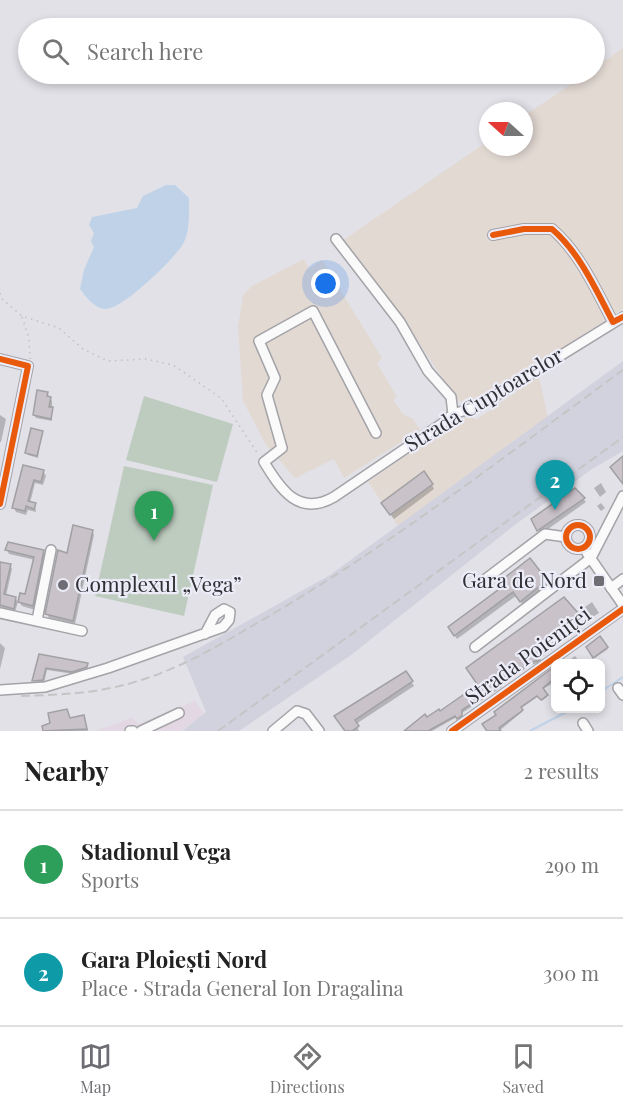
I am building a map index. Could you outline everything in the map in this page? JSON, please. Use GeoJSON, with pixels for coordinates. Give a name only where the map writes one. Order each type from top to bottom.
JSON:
{"type":"FeatureCollection","features":[{"type":"Feature","properties":{"kind":"street"},"geometry":{"type":"LineString","coordinates":[[493,236],[524,229],[552,229],[561,237],[586,273],[613,322]]}},
{"type":"Feature","properties":{"kind":"street"},"geometry":{"type":"LineString","coordinates":[[336,239],[400,322],[428,371],[451,397],[468,409]]}},
{"type":"Feature","properties":{"kind":"street"},"geometry":{"type":"LineString","coordinates":[[264,462],[282,448],[267,395],[275,378],[260,341],[313,311],[376,433]]}},
{"type":"Feature","properties":{"kind":"street","name":"Strada Cuptoarelor"},"geometry":{"type":"LineString","coordinates":[[264,462],[291,497],[303,504],[317,505],[334,497],[453,414],[479,406],[623,317]]}},
{"type":"Feature","properties":{"kind":"street"},"geometry":{"type":"LineString","coordinates":[[0,359],[28,366],[0,503]]}},
{"type":"Feature","properties":{"kind":"street"},"geometry":{"type":"LineString","coordinates":[[451,397],[453,414]]}},
{"type":"Feature","properties":{"kind":"street"},"geometry":{"type":"LineString","coordinates":[[475,647],[591,558],[623,496]]}},
{"type":"Feature","properties":{"kind":"street"},"geometry":{"type":"LineString","coordinates":[[571,526],[583,526],[589,531],[591,539],[584,548],[577,550],[570,547],[566,537],[571,526]]}},
{"type":"Feature","properties":{"kind":"street"},"geometry":{"type":"LineString","coordinates":[[479,584],[545,534],[566,537]]}},
{"type":"Feature","properties":{"kind":"street"},"geometry":{"type":"LineString","coordinates":[[584,548],[623,607]]}},
{"type":"Feature","properties":{"kind":"street"},"geometry":{"type":"LineString","coordinates":[[37,620],[51,550]]}},
{"type":"Feature","properties":{"kind":"street"},"geometry":{"type":"LineString","coordinates":[[611,588],[623,579]]}},
{"type":"Feature","properties":{"kind":"street","name":"Strada Poieniței"},"geometry":{"type":"LineString","coordinates":[[452,731],[623,607]]}},
{"type":"Feature","properties":{"kind":"street"},"geometry":{"type":"LineString","coordinates":[[0,612],[82,631]]}},
{"type":"Feature","properties":{"kind":"street"},"geometry":{"type":"LineString","coordinates":[[0,690],[45,687],[205,634]]}},
{"type":"Feature","properties":{"kind":"street"},"geometry":{"type":"LineString","coordinates":[[273,731],[297,711],[306,714],[319,731]]}},
{"type":"Feature","properties":{"kind":"street"},"geometry":{"type":"LineString","coordinates":[[141,731],[179,713]]}},
{"type":"Feature","properties":{"kind":"path"},"geometry":{"type":"LineString","coordinates":[[0,292],[2,299],[22,316],[59,328],[83,349],[108,361],[146,359],[173,365],[221,398],[264,462]]}},
{"type":"Feature","properties":{"kind":"path"},"geometry":{"type":"LineString","coordinates":[[22,316],[31,353],[28,366]]}},
{"type":"Feature","properties":{"kind":"shaded area"},"geometry":{"type":"Polygon","coordinates":[[[623,48],[623,309],[474,405],[465,404],[457,400],[406,323],[342,241],[479,147],[479,156],[533,156],[533,110],[571,84],[605,84],[605,61],[623,48]]]}},
{"type":"Feature","properties":{"kind":"shaded area"},"geometry":{"type":"Polygon","coordinates":[[[304,259],[309,269],[322,260],[382,358],[377,363],[397,397],[393,400],[403,414],[413,419],[420,430],[344,478],[334,459],[295,478],[266,445],[243,401],[238,327],[243,295],[252,286],[304,259]]]}},
{"type":"Feature","properties":{"kind":"shaded area"},"geometry":{"type":"Polygon","coordinates":[[[623,361],[623,451],[592,469],[516,524],[351,655],[239,731],[182,731],[206,712],[183,657],[330,575],[623,361]]]}},
{"type":"Feature","properties":{"kind":"shaded area"},"geometry":{"type":"Polygon","coordinates":[[[539,376],[549,423],[401,530],[368,482],[455,421],[472,415],[476,420],[539,376]]]}},
{"type":"Feature","properties":{"kind":"shaded area"},"geometry":{"type":"Polygon","coordinates":[[[195,701],[204,714],[180,731],[95,731],[132,718],[138,724],[195,701]]]}},
{"type":"Feature","properties":{"kind":"green space"},"geometry":{"type":"Polygon","coordinates":[[[144,396],[233,424],[217,482],[126,460],[144,396]]]}},
{"type":"Feature","properties":{"kind":"green space"},"geometry":{"type":"Polygon","coordinates":[[[124,466],[213,485],[184,616],[95,596],[124,466]]]}},
{"type":"Feature","properties":{"kind":"water"},"geometry":{"type":"Polygon","coordinates":[[[166,185],[175,185],[189,198],[188,228],[183,244],[135,293],[113,307],[105,309],[97,307],[80,289],[84,270],[94,247],[91,241],[94,233],[89,225],[92,217],[137,208],[143,196],[166,185]]]}},
{"type":"Feature","properties":{"kind":"building"},"geometry":{"type":"Polygon","coordinates":[[[37,390],[48,392],[47,396],[51,397],[49,407],[53,407],[51,419],[33,415],[37,390]]]}},
{"type":"Feature","properties":{"kind":"building"},"geometry":{"type":"Polygon","coordinates":[[[31,428],[43,431],[37,456],[25,453],[31,428]]]}},
{"type":"Feature","properties":{"kind":"building"},"geometry":{"type":"Polygon","coordinates":[[[623,456],[623,484],[610,467],[623,456]]]}},
{"type":"Feature","properties":{"kind":"building"},"geometry":{"type":"Polygon","coordinates":[[[23,465],[44,470],[41,482],[34,480],[28,501],[36,503],[34,509],[26,506],[25,511],[12,508],[23,465]]]}},
{"type":"Feature","properties":{"kind":"building"},"geometry":{"type":"Polygon","coordinates":[[[424,471],[433,484],[390,515],[381,503],[424,471]]]}},
{"type":"Feature","properties":{"kind":"building"},"geometry":{"type":"Polygon","coordinates":[[[575,488],[585,498],[537,531],[531,519],[575,488]]]}},
{"type":"Feature","properties":{"kind":"building","name":"Complexul „Vega”"},"geometry":{"type":"Polygon","coordinates":[[[73,525],[93,530],[73,621],[45,614],[58,550],[67,553],[73,525]]]}},
{"type":"Feature","properties":{"kind":"building"},"geometry":{"type":"Polygon","coordinates":[[[8,542],[44,550],[33,606],[18,602],[20,593],[25,594],[34,557],[5,550],[8,542]]]}},
{"type":"Feature","properties":{"kind":"building"},"geometry":{"type":"Polygon","coordinates":[[[530,558],[547,580],[520,602],[513,592],[454,636],[448,627],[506,584],[503,579],[530,558]]]}},
{"type":"Feature","properties":{"kind":"building"},"geometry":{"type":"Polygon","coordinates":[[[0,562],[11,564],[4,594],[16,597],[14,609],[0,605],[0,562]]]}},
{"type":"Feature","properties":{"kind":"building"},"geometry":{"type":"Polygon","coordinates":[[[564,597],[578,613],[574,616],[581,625],[538,657],[540,660],[528,663],[519,670],[517,667],[500,680],[502,684],[462,710],[462,715],[457,719],[455,716],[428,731],[404,731],[425,714],[427,717],[439,709],[440,711],[473,688],[477,684],[466,668],[564,597]]]}},
{"type":"Feature","properties":{"kind":"building"},"geometry":{"type":"Polygon","coordinates":[[[600,636],[608,647],[593,658],[586,647],[600,636]]]}},
{"type":"Feature","properties":{"kind":"building"},"geometry":{"type":"Polygon","coordinates":[[[39,654],[88,663],[87,667],[72,672],[46,668],[43,680],[32,681],[39,654]]]}},
{"type":"Feature","properties":{"kind":"building"},"geometry":{"type":"Polygon","coordinates":[[[551,669],[551,681],[543,688],[548,695],[541,700],[537,696],[521,707],[523,710],[499,728],[501,731],[487,731],[482,724],[496,715],[494,712],[551,669]]]}},
{"type":"Feature","properties":{"kind":"building"},"geometry":{"type":"Polygon","coordinates":[[[406,671],[413,681],[355,720],[359,726],[352,731],[345,731],[334,716],[406,671]]]}},
{"type":"Feature","properties":{"kind":"building"},"geometry":{"type":"Polygon","coordinates":[[[67,709],[70,718],[84,715],[87,729],[43,731],[42,726],[50,723],[48,713],[67,709]]]}},
{"type":"Feature","properties":{"kind":"waterway"},"geometry":{"type":"LineString","coordinates":[[605,689],[623,677]]}},
{"type":"Feature","properties":{"kind":"waterway"},"geometry":{"type":"LineString","coordinates":[[530,731],[564,713]]}},
{"type":"Feature","properties":{"kind":"railway"},"geometry":{"type":"LineString","coordinates":[[21,696],[80,693],[124,685],[174,668],[209,651],[276,612],[365,555],[452,495],[623,370]]}},
{"type":"Feature","properties":{"kind":"railway"},"geometry":{"type":"LineString","coordinates":[[218,731],[623,437]]}},
{"type":"Feature","properties":{"kind":"cycle path"},"geometry":{"type":"LineString","coordinates":[[493,235],[524,229],[552,229],[579,261],[613,322],[623,317]]}},
{"type":"Feature","properties":{"kind":"cycle path"},"geometry":{"type":"LineString","coordinates":[[0,359],[28,366],[0,504]]}},
{"type":"Feature","properties":{"kind":"cycle path"},"geometry":{"type":"LineString","coordinates":[[578,525],[587,528],[590,537],[587,546],[578,549],[569,546],[566,537],[569,528],[578,525]]}},
{"type":"Feature","properties":{"kind":"cycle path"},"geometry":{"type":"LineString","coordinates":[[452,731],[623,609]]}},
{"type":"Feature","properties":{"kind":"place","name":"Gara Ploiești Nord"},"geometry":{"type":"Point","coordinates":[555,510]}},
{"type":"Feature","properties":{"kind":"place","name":"Stadionul Vega"},"geometry":{"type":"Point","coordinates":[154,541]}},
{"type":"Feature","properties":{"kind":"place","name":"Gara de Nord"},"geometry":{"type":"Point","coordinates":[599,581]}},
{"type":"Feature","properties":{"kind":"place","name":"Complexul „Vega”"},"geometry":{"type":"Point","coordinates":[63,585]}}]}
